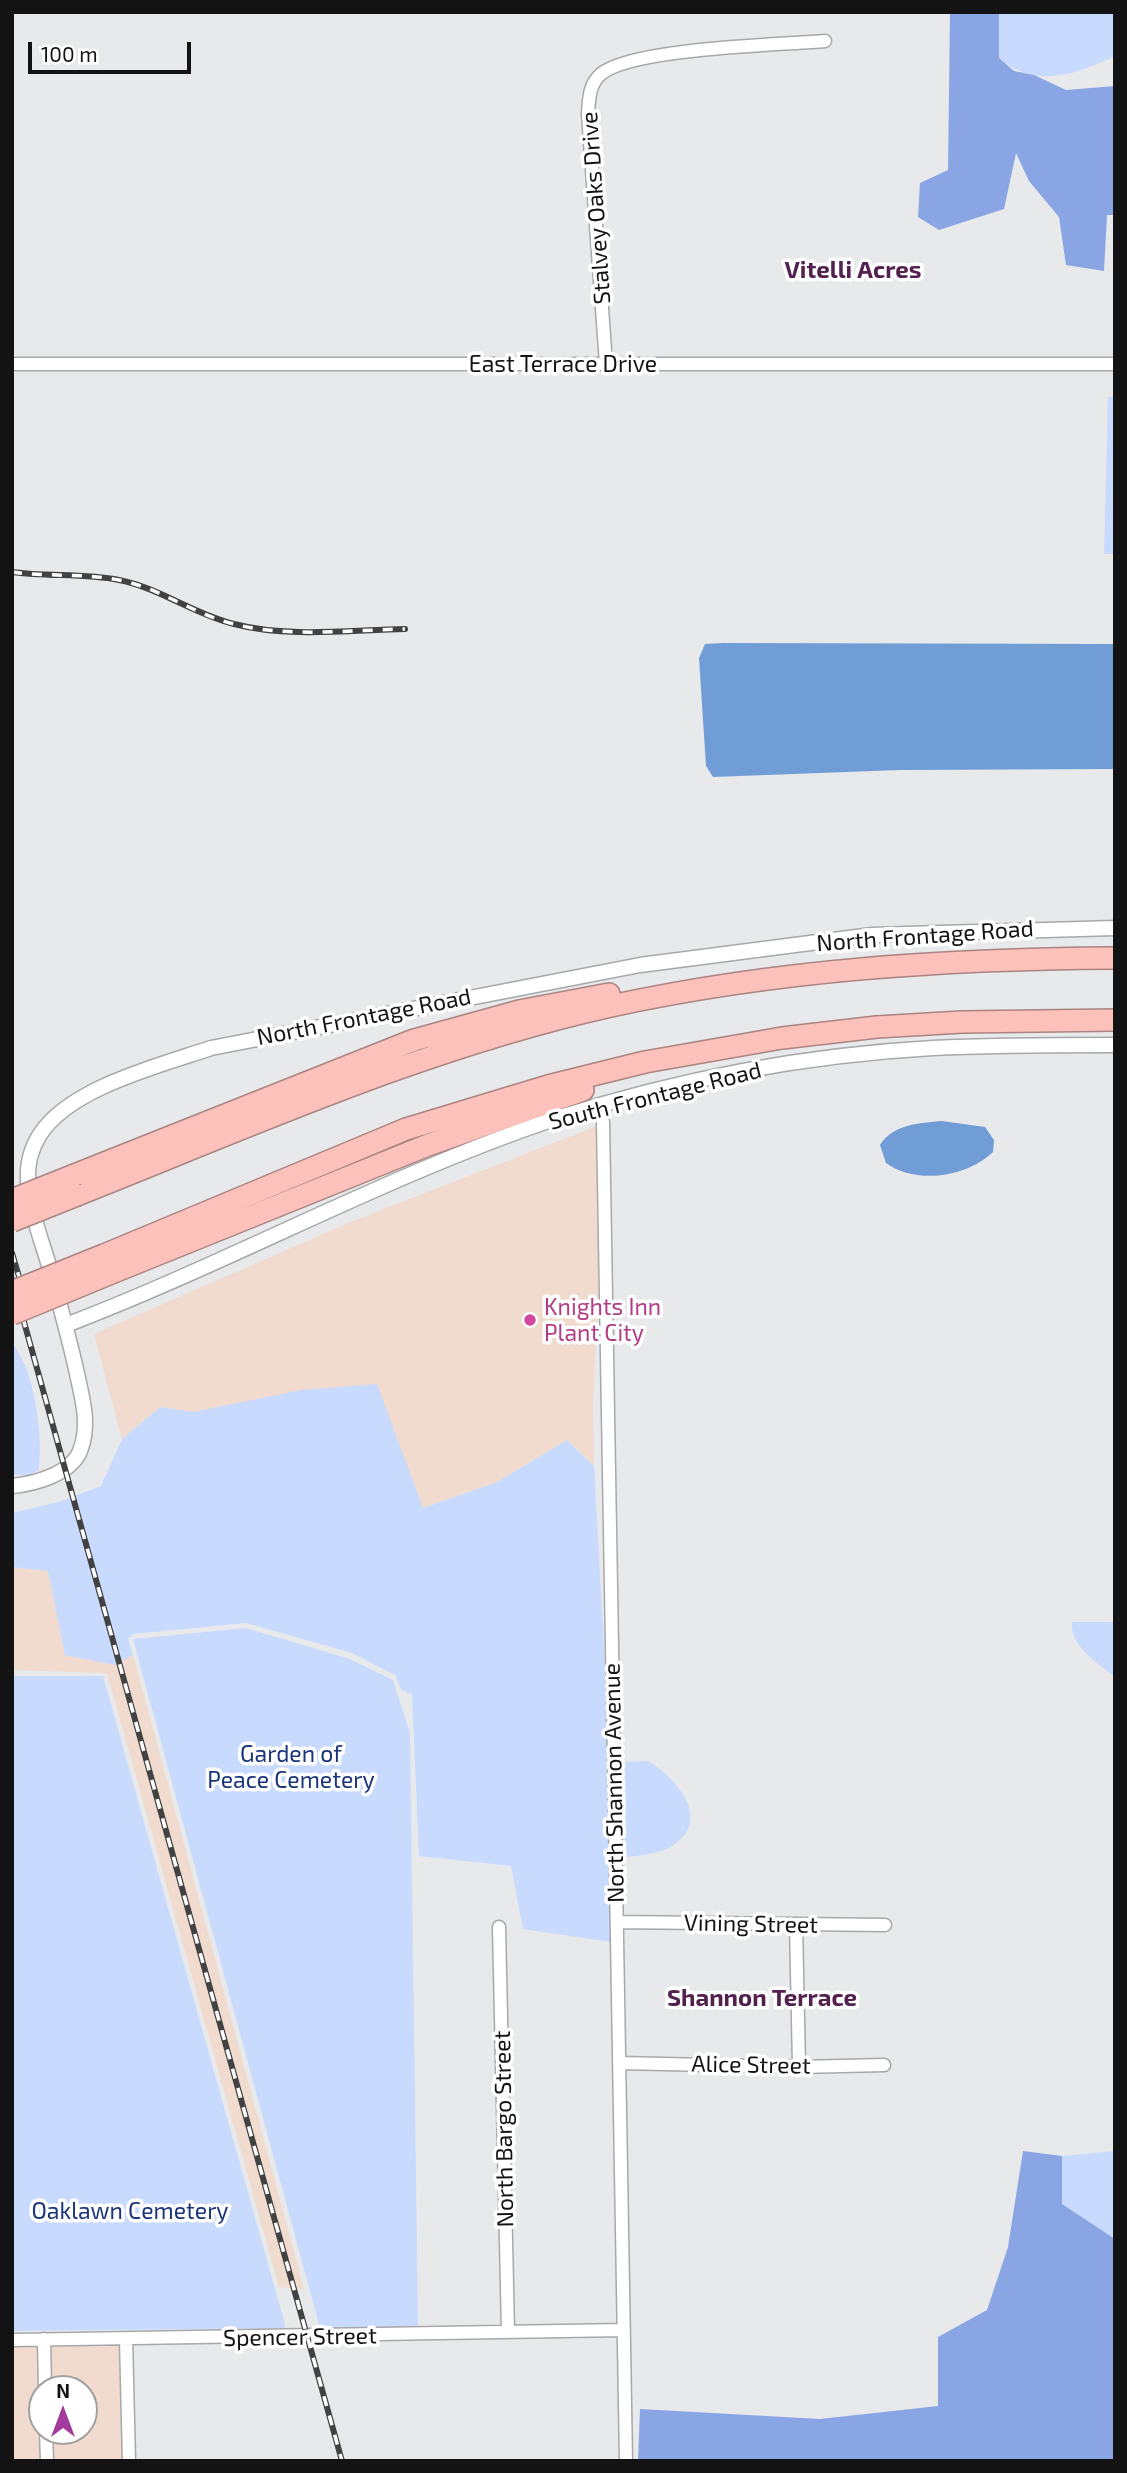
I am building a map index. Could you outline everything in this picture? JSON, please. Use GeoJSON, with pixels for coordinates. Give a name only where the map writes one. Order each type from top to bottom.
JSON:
{"type":"FeatureCollection","features":[{"type":"Feature","properties":{"kind":"highway"},"geometry":{"type":"LineString","coordinates":[[12,1200],[76,1184],[461,1047],[609,1006],[730,984],[876,966],[1115,958]]}},
{"type":"Feature","properties":{"kind":"highway"},"geometry":{"type":"LineString","coordinates":[[12,1314],[106,1264],[406,1129],[548,1086],[684,1055],[782,1038],[877,1027],[962,1022],[1115,1020]]}},
{"type":"Feature","properties":{"kind":"highway"},"geometry":{"type":"LineString","coordinates":[[12,1221],[76,1184]]}},
{"type":"Feature","properties":{"kind":"highway"},"geometry":{"type":"LineString","coordinates":[[12,1292],[106,1264]]}},
{"type":"Feature","properties":{"kind":"street","name":"Stalvey Oaks Drive"},"geometry":{"type":"LineString","coordinates":[[606,364],[587,114],[589,92],[599,75],[614,65],[694,51],[825,41]]}},
{"type":"Feature","properties":{"kind":"street","name":"East Terrace Drive"},"geometry":{"type":"LineString","coordinates":[[12,364],[1115,364]]}},
{"type":"Feature","properties":{"kind":"street","name":"North Frontage Road"},"geometry":{"type":"LineString","coordinates":[[12,1486],[34,1484],[65,1468],[80,1452],[86,1417],[66,1325],[28,1181],[30,1156],[43,1130],[63,1110],[151,1068],[212,1048],[640,965],[872,935],[1115,928]]}},
{"type":"Feature","properties":{"kind":"street","name":"South Frontage Road"},"geometry":{"type":"LineString","coordinates":[[66,1325],[453,1158],[600,1105],[678,1085],[771,1067],[845,1057],[932,1048],[1115,1045]]}},
{"type":"Feature","properties":{"kind":"street","name":"North Shannon Avenue"},"geometry":{"type":"LineString","coordinates":[[600,1105],[603,1122],[626,2461]]}},
{"type":"Feature","properties":{"kind":"street","name":"Vining Street"},"geometry":{"type":"LineString","coordinates":[[617,1922],[885,1925]]}},
{"type":"Feature","properties":{"kind":"street"},"geometry":{"type":"LineString","coordinates":[[796,1924],[799,2067]]}},
{"type":"Feature","properties":{"kind":"street","name":"North Bargo Street"},"geometry":{"type":"LineString","coordinates":[[499,1927],[508,2331]]}},
{"type":"Feature","properties":{"kind":"street","name":"Alice Street"},"geometry":{"type":"LineString","coordinates":[[619,2063],[799,2067],[884,2065]]}},
{"type":"Feature","properties":{"kind":"street","name":"Spencer Street"},"geometry":{"type":"LineString","coordinates":[[12,2340],[623,2330]]}},
{"type":"Feature","properties":{"kind":"street"},"geometry":{"type":"LineString","coordinates":[[44,2339],[45,2375]]}},
{"type":"Feature","properties":{"kind":"street"},"geometry":{"type":"LineString","coordinates":[[126,2339],[129,2461]]}},
{"type":"Feature","properties":{"kind":"shaded area"},"geometry":{"type":"Polygon","coordinates":[[[950,12],[999,12],[999,58],[1014,71],[1034,75],[1066,90],[1115,86],[1115,215],[1107,215],[1104,271],[1066,265],[1059,217],[1029,181],[1016,153],[1004,209],[939,230],[918,217],[920,183],[948,170],[950,12]]]}},
{"type":"Feature","properties":{"kind":"shaded area"},"geometry":{"type":"Polygon","coordinates":[[[705,644],[1115,644],[1115,769],[900,770],[713,777],[706,766],[699,658],[705,644]]]}},
{"type":"Feature","properties":{"kind":"shaded area"},"geometry":{"type":"Polygon","coordinates":[[[942,1121],[985,1127],[994,1140],[993,1152],[970,1167],[941,1175],[912,1174],[886,1163],[880,1145],[885,1138],[908,1126],[942,1121]]]}},
{"type":"Feature","properties":{"kind":"shaded area"},"geometry":{"type":"Polygon","coordinates":[[[597,1126],[599,1274],[593,1405],[594,1466],[567,1440],[497,1482],[422,1508],[193,1412],[160,1407],[122,1439],[94,1334],[353,1221],[597,1126]]]}},
{"type":"Feature","properties":{"kind":"shaded area"},"geometry":{"type":"Polygon","coordinates":[[[12,1567],[48,1571],[65,1655],[114,1665],[133,1655],[304,2289],[279,2287],[107,1673],[12,1670],[12,1567]]]}},
{"type":"Feature","properties":{"kind":"shaded area"},"geometry":{"type":"Polygon","coordinates":[[[1023,2151],[1062,2156],[1062,2204],[1115,2239],[1115,2461],[638,2461],[640,2409],[820,2419],[938,2406],[938,2337],[987,2310],[1008,2247],[1023,2151]]]}},
{"type":"Feature","properties":{"kind":"shaded area"},"geometry":{"type":"Polygon","coordinates":[[[12,2346],[39,2346],[40,2375],[28,2375],[28,2445],[41,2445],[41,2461],[12,2461],[12,2346]]]}},
{"type":"Feature","properties":{"kind":"shaded area"},"geometry":{"type":"Polygon","coordinates":[[[50,2346],[120,2346],[123,2461],[52,2461],[52,2445],[98,2445],[98,2375],[51,2375],[50,2346]]]}},
{"type":"Feature","properties":{"kind":"green space"},"geometry":{"type":"Polygon","coordinates":[[[999,12],[1115,12],[1115,56],[1085,69],[1056,76],[1041,76],[1013,68],[999,58],[999,12]]]}},
{"type":"Feature","properties":{"kind":"green space"},"geometry":{"type":"Polygon","coordinates":[[[1115,396],[1115,554],[1104,554],[1108,397],[1115,396]]]}},
{"type":"Feature","properties":{"kind":"green space"},"geometry":{"type":"Polygon","coordinates":[[[12,1343],[26,1369],[36,1404],[40,1439],[39,1470],[28,1476],[12,1474],[12,1343]]]}},
{"type":"Feature","properties":{"kind":"green space"},"geometry":{"type":"Polygon","coordinates":[[[377,1384],[423,1508],[497,1482],[567,1440],[594,1466],[606,1686],[611,1942],[523,1929],[511,1866],[419,1856],[412,1694],[402,1691],[395,1675],[352,1653],[246,1623],[133,1634],[128,1639],[133,1655],[114,1665],[65,1655],[48,1571],[12,1567],[12,1513],[59,1502],[101,1486],[122,1439],[160,1407],[193,1412],[301,1390],[377,1384]]]}},
{"type":"Feature","properties":{"kind":"green space"},"geometry":{"type":"Polygon","coordinates":[[[1072,1622],[1115,1622],[1115,1677],[1080,1646],[1072,1630],[1072,1622]]]}},
{"type":"Feature","properties":{"kind":"green space","name":"Garden of Peace Cemetery"},"geometry":{"type":"Polygon","coordinates":[[[246,1628],[350,1659],[393,1680],[410,1733],[418,2327],[320,2328],[133,1639],[246,1628]]]}},
{"type":"Feature","properties":{"kind":"green space","name":"Oaklawn Cemetery"},"geometry":{"type":"Polygon","coordinates":[[[12,1676],[103,1676],[286,2328],[12,2331],[12,1676]]]}},
{"type":"Feature","properties":{"kind":"green space"},"geometry":{"type":"Polygon","coordinates":[[[648,1761],[678,1787],[686,1799],[690,1822],[686,1834],[669,1848],[621,1858],[619,1762],[648,1761]]]}},
{"type":"Feature","properties":{"kind":"green space"},"geometry":{"type":"Polygon","coordinates":[[[1115,2151],[1115,2239],[1062,2204],[1062,2156],[1115,2151]]]}},
{"type":"Feature","properties":{"kind":"railway"},"geometry":{"type":"LineString","coordinates":[[12,572],[119,580],[148,589],[219,620],[255,628],[319,632],[405,629]]}},
{"type":"Feature","properties":{"kind":"railway"},"geometry":{"type":"LineString","coordinates":[[12,1253],[23,1290]]}},
{"type":"Feature","properties":{"kind":"railway"},"geometry":{"type":"LineString","coordinates":[[12,1279],[342,2461]]}},
{"type":"Feature","properties":{"kind":"place","name":"Knights Inn Plant City"},"geometry":{"type":"Point","coordinates":[530,1320]}},
{"type":"Feature","properties":{"kind":"district","name":"Vitelli Acres"},"geometry":{"type":"Point","coordinates":[853,270]}},
{"type":"Feature","properties":{"kind":"district","name":"Shannon Terrace"},"geometry":{"type":"Point","coordinates":[762,1998]}}]}
